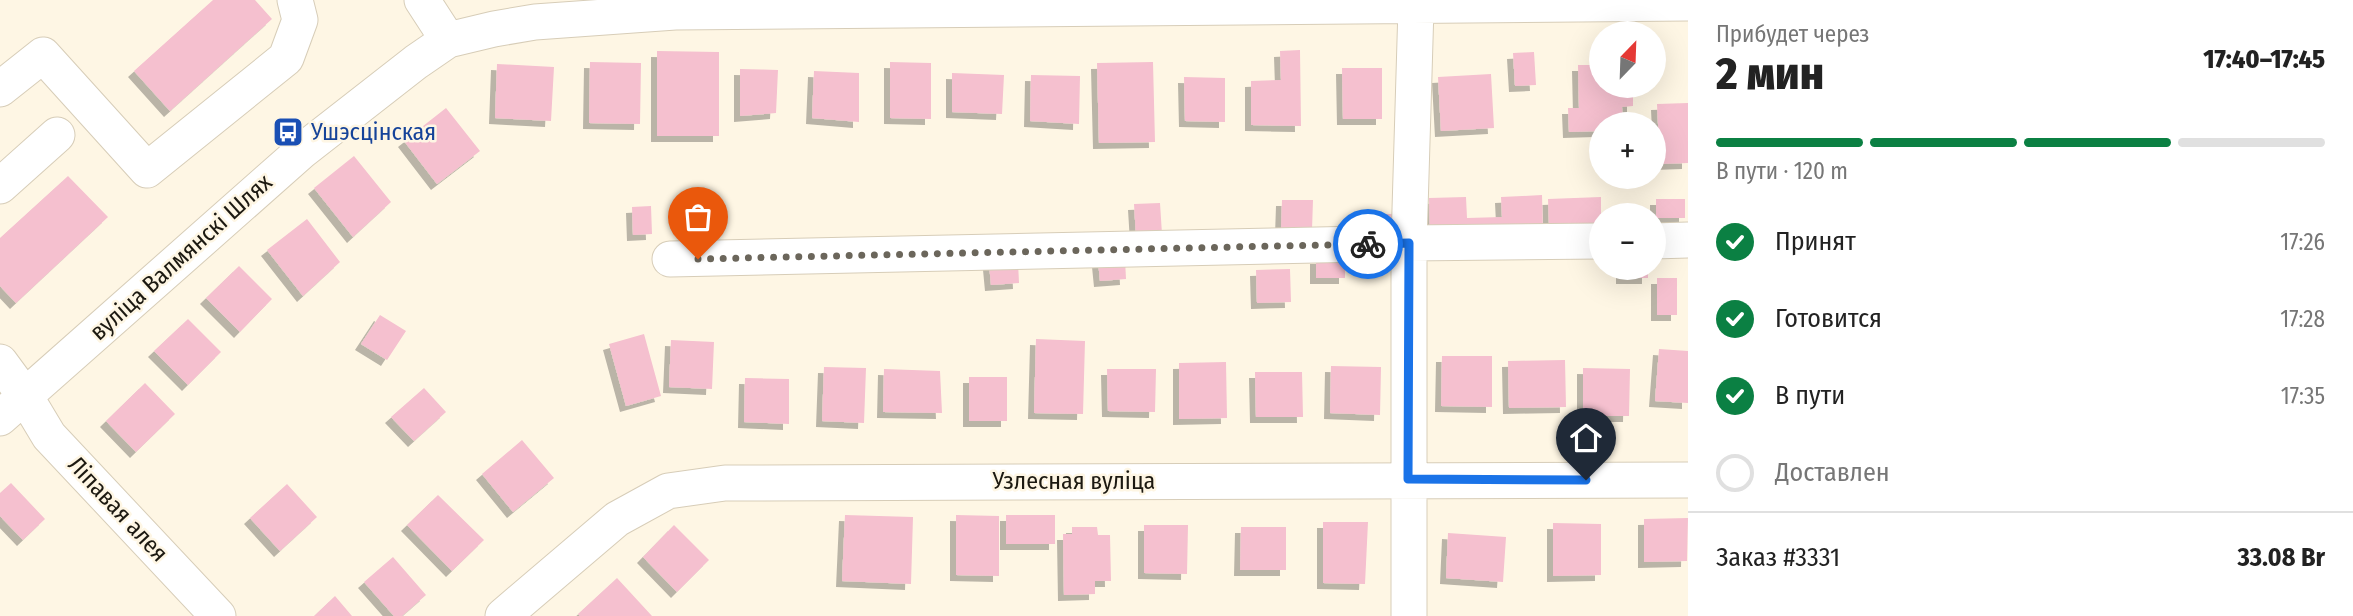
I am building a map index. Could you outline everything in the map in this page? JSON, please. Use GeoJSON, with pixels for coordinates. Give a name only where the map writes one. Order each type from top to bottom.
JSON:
{"type":"FeatureCollection","features":[{"type":"Feature","properties":{"kind":"street"},"geometry":{"type":"LineString","coordinates":[[0,89],[43,55],[147,170],[286,58],[300,20],[295,0]]}},
{"type":"Feature","properties":{"kind":"street"},"geometry":{"type":"LineString","coordinates":[[422,0],[448,40]]}},
{"type":"Feature","properties":{"kind":"street","name":"вуліца Валмянскі Шлях"},"geometry":{"type":"LineString","coordinates":[[13,407],[302,151],[448,40],[535,22],[675,6],[1416,7],[1600,2],[1688,3]]}},
{"type":"Feature","properties":{"kind":"street"},"geometry":{"type":"LineString","coordinates":[[1409,616],[1409,243],[1416,7]]}},
{"type":"Feature","properties":{"kind":"street"},"geometry":{"type":"LineString","coordinates":[[0,186],[57,135]]}},
{"type":"Feature","properties":{"kind":"street"},"geometry":{"type":"LineString","coordinates":[[1666,241],[1688,240]]}},
{"type":"Feature","properties":{"kind":"street"},"geometry":{"type":"LineString","coordinates":[[670,259],[1589,241]]}},
{"type":"Feature","properties":{"kind":"street","name":"Ліпавая алея"},"geometry":{"type":"LineString","coordinates":[[0,362],[13,407],[49,436],[218,616]]}},
{"type":"Feature","properties":{"kind":"street","name":"Узлесная вуліца"},"geometry":{"type":"LineString","coordinates":[[503,616],[618,519],[668,491],[725,483],[1688,480]]}},
{"type":"Feature","properties":{"kind":"building"},"geometry":{"type":"Polygon","coordinates":[[[213,0],[255,0],[272,19],[170,111],[134,71],[213,0]]]}},
{"type":"Feature","properties":{"kind":"building"},"geometry":{"type":"Polygon","coordinates":[[[1300,50],[1301,126],[1251,125],[1251,81],[1281,80],[1280,51],[1300,50]]]}},
{"type":"Feature","properties":{"kind":"building"},"geometry":{"type":"Polygon","coordinates":[[[657,51],[719,52],[719,136],[657,136],[657,51]]]}},
{"type":"Feature","properties":{"kind":"building"},"geometry":{"type":"Polygon","coordinates":[[[1534,52],[1536,85],[1515,86],[1513,53],[1534,52]]]}},
{"type":"Feature","properties":{"kind":"building"},"geometry":{"type":"Polygon","coordinates":[[[590,62],[641,63],[640,124],[589,123],[590,62]]]}},
{"type":"Feature","properties":{"kind":"building"},"geometry":{"type":"Polygon","coordinates":[[[890,62],[931,63],[931,119],[890,118],[890,62]]]}},
{"type":"Feature","properties":{"kind":"building"},"geometry":{"type":"Polygon","coordinates":[[[1153,62],[1155,142],[1099,143],[1097,63],[1153,62]]]}},
{"type":"Feature","properties":{"kind":"building"},"geometry":{"type":"Polygon","coordinates":[[[497,64],[554,67],[551,121],[495,118],[497,64]]]}},
{"type":"Feature","properties":{"kind":"building"},"geometry":{"type":"Polygon","coordinates":[[[1578,65],[1589,65],[1589,98],[1633,98],[1633,106],[1622,107],[1622,112],[1589,112],[1589,131],[1569,132],[1568,108],[1579,108],[1578,65]]]}},
{"type":"Feature","properties":{"kind":"building"},"geometry":{"type":"Polygon","coordinates":[[[1342,68],[1382,68],[1382,119],[1343,119],[1342,68]]]}},
{"type":"Feature","properties":{"kind":"building"},"geometry":{"type":"Polygon","coordinates":[[[740,69],[778,70],[776,113],[740,116],[740,69]]]}},
{"type":"Feature","properties":{"kind":"building"},"geometry":{"type":"Polygon","coordinates":[[[814,71],[859,73],[859,122],[812,118],[814,71]]]}},
{"type":"Feature","properties":{"kind":"building"},"geometry":{"type":"Polygon","coordinates":[[[952,73],[1004,75],[1002,114],[952,112],[952,73]]]}},
{"type":"Feature","properties":{"kind":"building"},"geometry":{"type":"Polygon","coordinates":[[[1491,74],[1494,128],[1441,131],[1438,77],[1491,74]]]}},
{"type":"Feature","properties":{"kind":"building"},"geometry":{"type":"Polygon","coordinates":[[[1031,75],[1080,76],[1079,124],[1030,121],[1031,75]]]}},
{"type":"Feature","properties":{"kind":"building"},"geometry":{"type":"Polygon","coordinates":[[[1184,77],[1225,78],[1225,122],[1185,121],[1184,77]]]}},
{"type":"Feature","properties":{"kind":"building"},"geometry":{"type":"Polygon","coordinates":[[[1688,103],[1688,163],[1666,164],[1666,112],[1657,112],[1657,104],[1688,103]]]}},
{"type":"Feature","properties":{"kind":"building"},"geometry":{"type":"Polygon","coordinates":[[[446,108],[480,151],[437,184],[404,141],[446,108]]]}},
{"type":"Feature","properties":{"kind":"building"},"geometry":{"type":"Polygon","coordinates":[[[354,156],[391,202],[353,237],[314,188],[354,156]]]}},
{"type":"Feature","properties":{"kind":"building"},"geometry":{"type":"Polygon","coordinates":[[[68,176],[108,217],[16,303],[0,286],[0,238],[68,176]]]}},
{"type":"Feature","properties":{"kind":"building"},"geometry":{"type":"Polygon","coordinates":[[[1542,195],[1543,233],[1430,237],[1429,198],[1466,197],[1467,218],[1502,217],[1501,197],[1542,195]]]}},
{"type":"Feature","properties":{"kind":"building"},"geometry":{"type":"Polygon","coordinates":[[[1601,197],[1601,203],[1589,203],[1589,224],[1549,225],[1548,199],[1601,197]]]}},
{"type":"Feature","properties":{"kind":"building"},"geometry":{"type":"Polygon","coordinates":[[[1656,199],[1685,199],[1685,218],[1666,218],[1666,203],[1656,203],[1656,199]]]}},
{"type":"Feature","properties":{"kind":"building"},"geometry":{"type":"Polygon","coordinates":[[[1282,200],[1313,200],[1312,230],[1281,229],[1282,200]]]}},
{"type":"Feature","properties":{"kind":"building"},"geometry":{"type":"Polygon","coordinates":[[[1160,203],[1162,234],[1136,236],[1134,204],[1160,203]]]}},
{"type":"Feature","properties":{"kind":"building"},"geometry":{"type":"Polygon","coordinates":[[[651,206],[652,234],[633,235],[632,207],[651,206]]]}},
{"type":"Feature","properties":{"kind":"building"},"geometry":{"type":"Polygon","coordinates":[[[1350,214],[1400,214],[1400,237],[1350,237],[1350,214]]]}},
{"type":"Feature","properties":{"kind":"building"},"geometry":{"type":"Polygon","coordinates":[[[307,219],[340,262],[303,296],[267,250],[307,219]]]}},
{"type":"Feature","properties":{"kind":"building"},"geometry":{"type":"Polygon","coordinates":[[[1316,258],[1345,258],[1345,278],[1316,278],[1316,258]]]}},
{"type":"Feature","properties":{"kind":"building"},"geometry":{"type":"Polygon","coordinates":[[[1125,259],[1126,279],[1100,281],[1098,261],[1125,259]]]}},
{"type":"Feature","properties":{"kind":"building"},"geometry":{"type":"Polygon","coordinates":[[[1018,262],[1019,283],[991,285],[989,264],[1018,262]]]}},
{"type":"Feature","properties":{"kind":"building"},"geometry":{"type":"Polygon","coordinates":[[[239,266],[272,299],[240,332],[206,298],[239,266]]]}},
{"type":"Feature","properties":{"kind":"building"},"geometry":{"type":"Polygon","coordinates":[[[1290,269],[1291,302],[1257,303],[1256,270],[1290,269]]]}},
{"type":"Feature","properties":{"kind":"building"},"geometry":{"type":"Polygon","coordinates":[[[1677,278],[1677,315],[1657,315],[1657,280],[1677,278]]]}},
{"type":"Feature","properties":{"kind":"building"},"geometry":{"type":"Polygon","coordinates":[[[380,315],[406,331],[387,360],[361,344],[380,315]]]}},
{"type":"Feature","properties":{"kind":"building"},"geometry":{"type":"Polygon","coordinates":[[[188,319],[221,352],[188,385],[154,351],[188,319]]]}},
{"type":"Feature","properties":{"kind":"building"},"geometry":{"type":"Polygon","coordinates":[[[644,334],[661,396],[626,406],[609,344],[644,334]]]}},
{"type":"Feature","properties":{"kind":"building"},"geometry":{"type":"Polygon","coordinates":[[[1036,339],[1085,341],[1083,414],[1034,413],[1036,339]]]}},
{"type":"Feature","properties":{"kind":"building"},"geometry":{"type":"Polygon","coordinates":[[[671,340],[714,342],[712,389],[669,387],[671,340]]]}},
{"type":"Feature","properties":{"kind":"building"},"geometry":{"type":"Polygon","coordinates":[[[1659,349],[1688,351],[1688,403],[1655,401],[1659,349]]]}},
{"type":"Feature","properties":{"kind":"building"},"geometry":{"type":"Polygon","coordinates":[[[1442,356],[1492,356],[1492,407],[1441,406],[1442,356]]]}},
{"type":"Feature","properties":{"kind":"building"},"geometry":{"type":"Polygon","coordinates":[[[1565,360],[1566,407],[1509,408],[1508,361],[1565,360]]]}},
{"type":"Feature","properties":{"kind":"building"},"geometry":{"type":"Polygon","coordinates":[[[1226,362],[1227,418],[1179,419],[1179,363],[1226,362]]]}},
{"type":"Feature","properties":{"kind":"building"},"geometry":{"type":"Polygon","coordinates":[[[1331,366],[1381,367],[1380,415],[1330,413],[1331,366]]]}},
{"type":"Feature","properties":{"kind":"building"},"geometry":{"type":"Polygon","coordinates":[[[824,367],[866,368],[864,423],[822,421],[824,367]]]}},
{"type":"Feature","properties":{"kind":"building"},"geometry":{"type":"Polygon","coordinates":[[[1583,368],[1630,369],[1629,416],[1583,416],[1583,368]]]}},
{"type":"Feature","properties":{"kind":"building"},"geometry":{"type":"Polygon","coordinates":[[[884,369],[940,371],[942,413],[883,412],[884,369]]]}},
{"type":"Feature","properties":{"kind":"building"},"geometry":{"type":"Polygon","coordinates":[[[1107,369],[1156,369],[1155,412],[1108,411],[1107,369]]]}},
{"type":"Feature","properties":{"kind":"building"},"geometry":{"type":"Polygon","coordinates":[[[1255,372],[1302,372],[1303,417],[1256,417],[1255,372]]]}},
{"type":"Feature","properties":{"kind":"building"},"geometry":{"type":"Polygon","coordinates":[[[969,377],[1007,377],[1007,421],[969,421],[969,377]]]}},
{"type":"Feature","properties":{"kind":"building"},"geometry":{"type":"Polygon","coordinates":[[[745,378],[789,379],[789,424],[744,422],[745,378]]]}},
{"type":"Feature","properties":{"kind":"building"},"geometry":{"type":"Polygon","coordinates":[[[145,383],[175,414],[136,452],[106,421],[145,383]]]}},
{"type":"Feature","properties":{"kind":"building"},"geometry":{"type":"Polygon","coordinates":[[[424,388],[446,412],[414,441],[391,417],[424,388]]]}},
{"type":"Feature","properties":{"kind":"building"},"geometry":{"type":"Polygon","coordinates":[[[522,440],[554,478],[513,512],[482,474],[522,440]]]}},
{"type":"Feature","properties":{"kind":"building"},"geometry":{"type":"Polygon","coordinates":[[[11,483],[45,519],[23,540],[0,516],[0,493],[11,483]]]}},
{"type":"Feature","properties":{"kind":"building"},"geometry":{"type":"Polygon","coordinates":[[[287,484],[317,517],[280,551],[250,518],[287,484]]]}},
{"type":"Feature","properties":{"kind":"building"},"geometry":{"type":"Polygon","coordinates":[[[438,495],[484,540],[452,571],[407,525],[438,495]]]}},
{"type":"Feature","properties":{"kind":"building"},"geometry":{"type":"Polygon","coordinates":[[[845,515],[913,517],[911,584],[842,581],[845,515]]]}},
{"type":"Feature","properties":{"kind":"building"},"geometry":{"type":"Polygon","coordinates":[[[956,515],[999,516],[999,576],[956,575],[956,515]]]}},
{"type":"Feature","properties":{"kind":"building"},"geometry":{"type":"Polygon","coordinates":[[[1006,515],[1055,515],[1055,544],[1006,544],[1006,515]]]}},
{"type":"Feature","properties":{"kind":"building"},"geometry":{"type":"Polygon","coordinates":[[[1688,518],[1687,561],[1644,562],[1644,519],[1688,518]]]}},
{"type":"Feature","properties":{"kind":"building"},"geometry":{"type":"Polygon","coordinates":[[[1323,522],[1368,522],[1365,584],[1323,583],[1323,522]]]}},
{"type":"Feature","properties":{"kind":"building"},"geometry":{"type":"Polygon","coordinates":[[[1553,523],[1601,524],[1601,575],[1553,576],[1553,523]]]}},
{"type":"Feature","properties":{"kind":"building"},"geometry":{"type":"Polygon","coordinates":[[[674,525],[709,560],[677,592],[643,557],[674,525]]]}},
{"type":"Feature","properties":{"kind":"building"},"geometry":{"type":"Polygon","coordinates":[[[1144,525],[1188,525],[1187,574],[1144,573],[1144,525]]]}},
{"type":"Feature","properties":{"kind":"building"},"geometry":{"type":"Polygon","coordinates":[[[1072,527],[1097,527],[1098,535],[1110,535],[1111,581],[1095,581],[1095,594],[1064,595],[1063,534],[1072,534],[1072,527]]]}},
{"type":"Feature","properties":{"kind":"building"},"geometry":{"type":"Polygon","coordinates":[[[1241,527],[1286,527],[1286,570],[1240,570],[1241,527]]]}},
{"type":"Feature","properties":{"kind":"building"},"geometry":{"type":"Polygon","coordinates":[[[1448,533],[1506,537],[1503,582],[1446,578],[1448,533]]]}},
{"type":"Feature","properties":{"kind":"building"},"geometry":{"type":"Polygon","coordinates":[[[393,557],[426,595],[402,616],[394,616],[364,582],[393,557]]]}},
{"type":"Feature","properties":{"kind":"building"},"geometry":{"type":"Polygon","coordinates":[[[617,578],[652,616],[578,614],[617,578]]]}},
{"type":"Feature","properties":{"kind":"building"},"geometry":{"type":"Polygon","coordinates":[[[335,596],[352,616],[314,616],[335,596]]]}},
{"type":"Feature","properties":{"kind":"way so far"},"geometry":{"type":"LineString","coordinates":[[698,259],[1368,244]]}},
{"type":"Feature","properties":{"kind":"place","name":"Ушэсцінская"},"geometry":{"type":"Point","coordinates":[288,132]}},
{"type":"Feature","properties":{"kind":"route"},"geometry":{"type":"LineString","coordinates":[[1368,244],[1409,243],[1408,479],[1586,480]]}}]}
